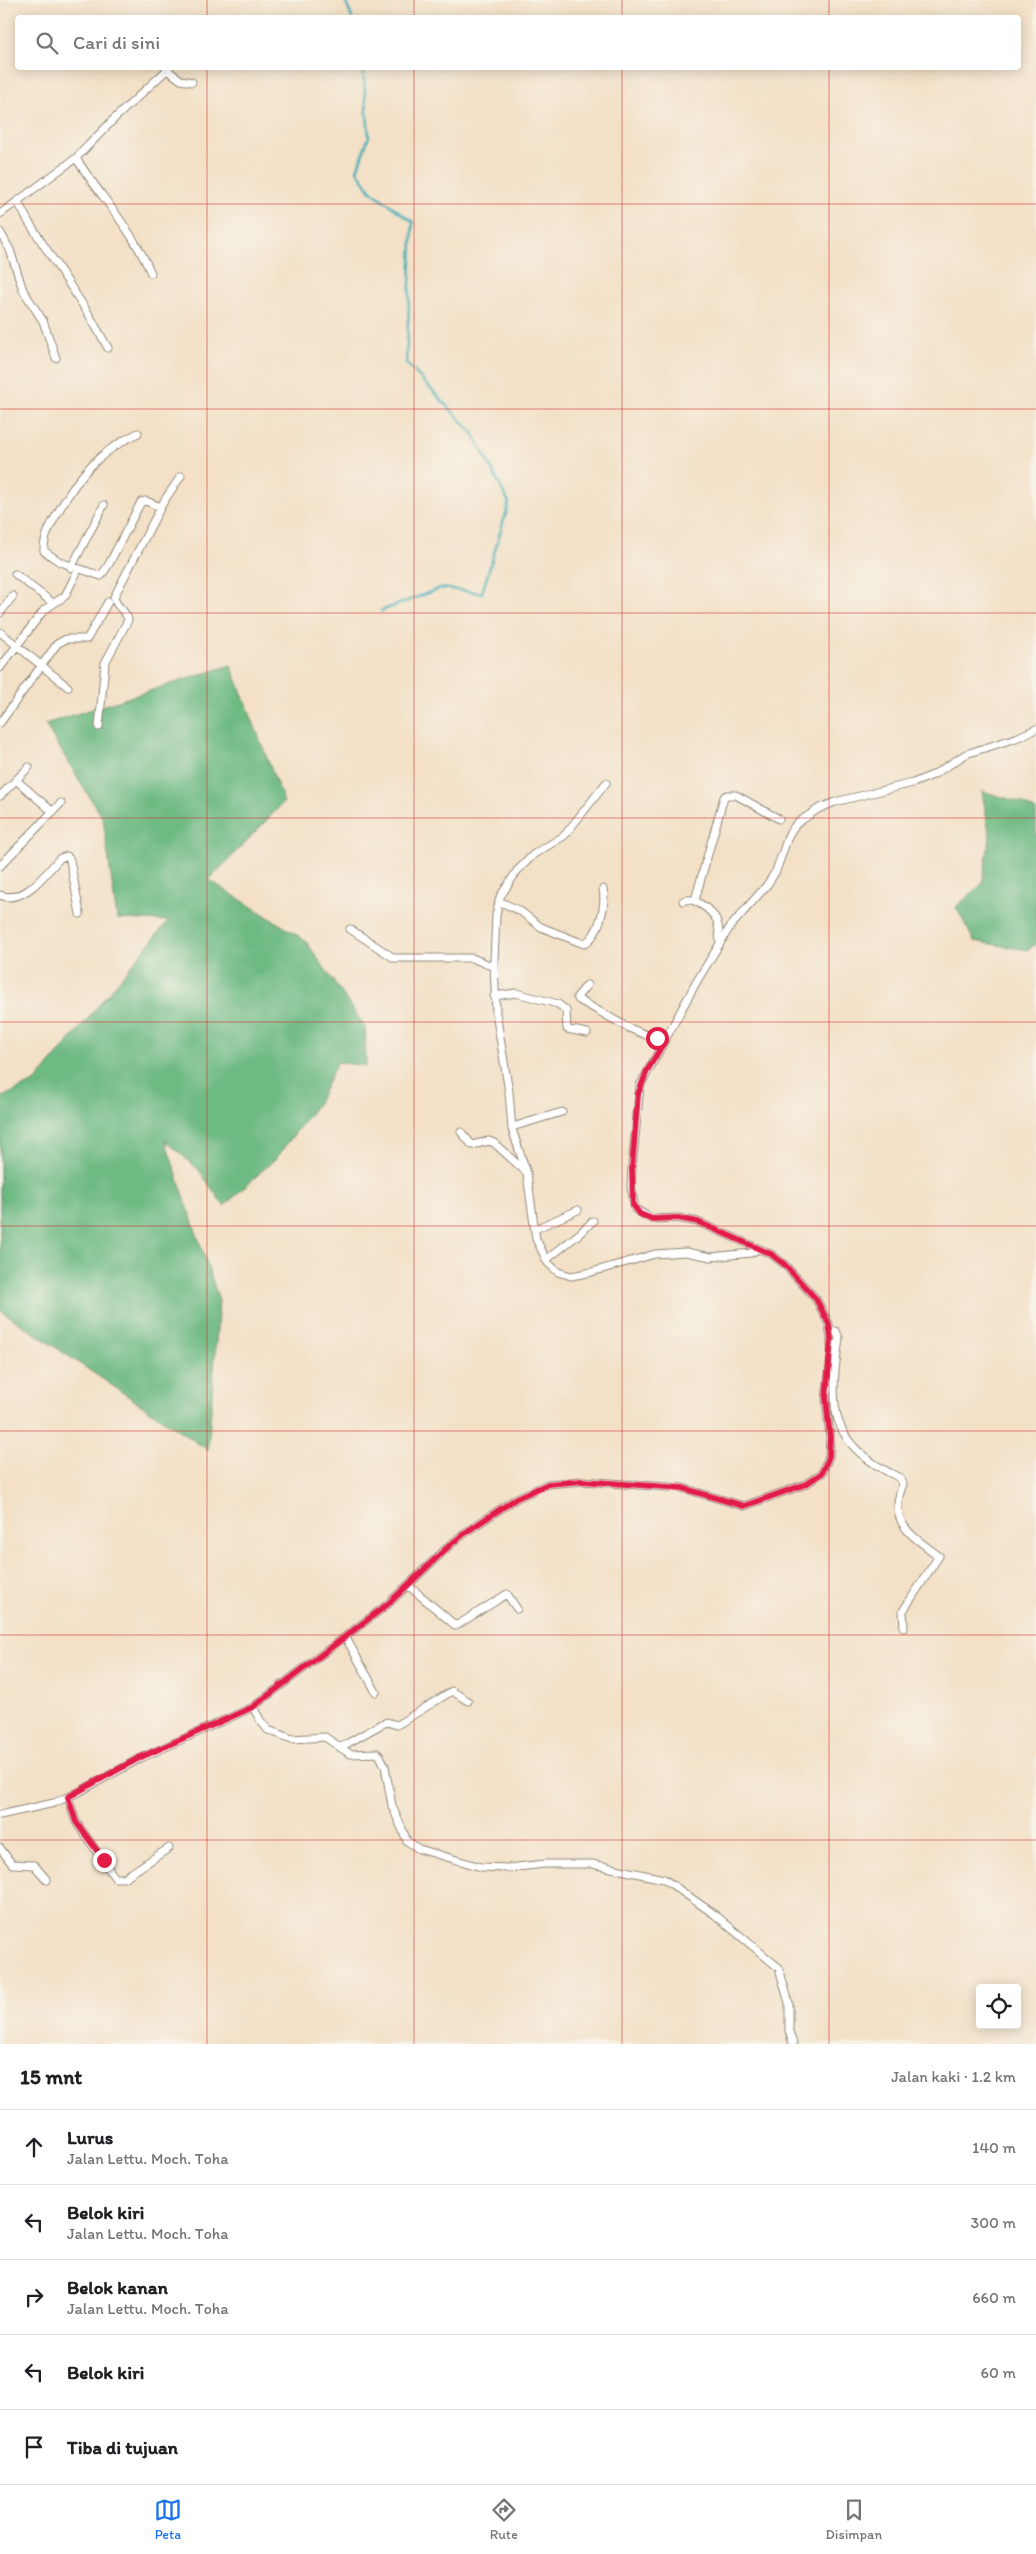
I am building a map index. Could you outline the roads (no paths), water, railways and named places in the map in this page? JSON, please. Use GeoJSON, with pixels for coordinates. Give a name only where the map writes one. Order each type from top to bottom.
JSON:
{"type":"FeatureCollection","features":[{"type":"Feature","properties":{"kind":"street"},"geometry":{"type":"LineString","coordinates":[[0,214],[76,158],[115,118],[167,70]]}},
{"type":"Feature","properties":{"kind":"street"},"geometry":{"type":"LineString","coordinates":[[169,70],[181,80],[192,82]]}},
{"type":"Feature","properties":{"kind":"street"},"geometry":{"type":"LineString","coordinates":[[76,158],[90,181],[133,235],[151,273]]}},
{"type":"Feature","properties":{"kind":"street"},"geometry":{"type":"LineString","coordinates":[[18,202],[28,221],[88,312],[108,348]]}},
{"type":"Feature","properties":{"kind":"street"},"geometry":{"type":"LineString","coordinates":[[0,232],[10,250],[22,290],[42,321],[56,358]]}},
{"type":"Feature","properties":{"kind":"street"},"geometry":{"type":"LineString","coordinates":[[138,433],[114,444],[90,465],[76,482],[52,523],[44,551],[75,569],[96,576],[102,575],[141,502],[146,501],[160,507]]}},
{"type":"Feature","properties":{"kind":"street"},"geometry":{"type":"LineString","coordinates":[[99,727],[105,663],[128,620],[128,616],[116,604],[114,597],[160,507],[181,476]]}},
{"type":"Feature","properties":{"kind":"street"},"geometry":{"type":"LineString","coordinates":[[0,668],[38,616],[53,603],[65,596],[104,505]]}},
{"type":"Feature","properties":{"kind":"street"},"geometry":{"type":"LineString","coordinates":[[15,574],[53,603]]}},
{"type":"Feature","properties":{"kind":"street"},"geometry":{"type":"LineString","coordinates":[[0,613],[13,596]]}},
{"type":"Feature","properties":{"kind":"street"},"geometry":{"type":"LineString","coordinates":[[0,723],[60,641],[87,639],[108,602]]}},
{"type":"Feature","properties":{"kind":"street"},"geometry":{"type":"LineString","coordinates":[[0,632],[68,686]]}},
{"type":"Feature","properties":{"kind":"street"},"geometry":{"type":"LineString","coordinates":[[0,1815],[54,1803],[139,1758],[253,1707],[346,1638],[409,1586],[450,1545],[469,1530],[517,1498],[548,1484],[582,1481],[682,1488],[710,1494],[744,1506],[781,1495],[806,1484],[822,1473],[829,1456],[830,1437],[826,1399],[832,1351],[830,1332],[822,1309],[808,1290],[784,1264],[771,1254],[698,1222],[678,1218],[652,1219],[640,1214],[633,1205],[632,1168],[638,1094],[647,1071],[720,942],[730,927],[767,885],[780,863],[792,829],[802,820],[835,802],[913,783],[933,775],[966,754],[1016,738],[1036,729]]}},
{"type":"Feature","properties":{"kind":"street"},"geometry":{"type":"LineString","coordinates":[[0,796],[29,767]]}},
{"type":"Feature","properties":{"kind":"street"},"geometry":{"type":"LineString","coordinates":[[16,780],[53,812]]}},
{"type":"Feature","properties":{"kind":"street"},"geometry":{"type":"LineString","coordinates":[[606,783],[564,836],[525,861],[499,901],[496,915],[494,967],[500,995],[516,1127],[539,1228],[536,1239],[558,1272],[571,1276],[655,1254],[686,1252],[711,1257],[751,1253],[758,1249]]}},
{"type":"Feature","properties":{"kind":"street"},"geometry":{"type":"LineString","coordinates":[[695,900],[724,797],[728,794],[736,796],[779,819]]}},
{"type":"Feature","properties":{"kind":"street"},"geometry":{"type":"LineString","coordinates":[[0,866],[61,803]]}},
{"type":"Feature","properties":{"kind":"street"},"geometry":{"type":"LineString","coordinates":[[0,895],[18,895],[27,892],[60,858],[67,856],[70,860],[80,914]]}},
{"type":"Feature","properties":{"kind":"street"},"geometry":{"type":"LineString","coordinates":[[499,901],[520,911],[542,927],[584,944],[593,936],[601,916],[603,889]]}},
{"type":"Feature","properties":{"kind":"street"},"geometry":{"type":"LineString","coordinates":[[683,901],[688,898],[695,900],[717,920],[720,942]]}},
{"type":"Feature","properties":{"kind":"street"},"geometry":{"type":"LineString","coordinates":[[350,929],[394,958],[472,958],[494,967]]}},
{"type":"Feature","properties":{"kind":"street"},"geometry":{"type":"LineString","coordinates":[[587,984],[577,997],[579,1000],[629,1028],[664,1042]]}},
{"type":"Feature","properties":{"kind":"street"},"geometry":{"type":"LineString","coordinates":[[500,995],[516,993],[563,1006],[566,1010],[567,1029],[587,1032]]}},
{"type":"Feature","properties":{"kind":"street"},"geometry":{"type":"LineString","coordinates":[[516,1127],[562,1112]]}},
{"type":"Feature","properties":{"kind":"street"},"geometry":{"type":"LineString","coordinates":[[461,1132],[472,1145],[489,1141],[494,1143],[526,1171]]}},
{"type":"Feature","properties":{"kind":"street"},"geometry":{"type":"LineString","coordinates":[[539,1228],[578,1210]]}},
{"type":"Feature","properties":{"kind":"street"},"geometry":{"type":"LineString","coordinates":[[549,1258],[593,1221]]}},
{"type":"Feature","properties":{"kind":"street"},"geometry":{"type":"LineString","coordinates":[[830,1332],[836,1331],[839,1338],[832,1398],[842,1432],[877,1467],[900,1478],[903,1484],[896,1505],[897,1514],[908,1533],[939,1556],[903,1611],[904,1628]]}},
{"type":"Feature","properties":{"kind":"street"},"geometry":{"type":"LineString","coordinates":[[409,1586],[456,1626],[507,1594],[517,1609]]}},
{"type":"Feature","properties":{"kind":"street"},"geometry":{"type":"LineString","coordinates":[[346,1638],[376,1692]]}},
{"type":"Feature","properties":{"kind":"street"},"geometry":{"type":"LineString","coordinates":[[341,1746],[382,1724],[401,1722],[452,1691],[468,1701]]}},
{"type":"Feature","properties":{"kind":"street"},"geometry":{"type":"LineString","coordinates":[[253,1707],[268,1730],[292,1739],[325,1737],[354,1756],[377,1754],[380,1756],[385,1766],[392,1806],[407,1841],[419,1849],[481,1867],[508,1868],[545,1864],[592,1864],[664,1879],[714,1914],[779,1968],[784,1978],[789,2002],[789,2031],[793,2044]]}},
{"type":"Feature","properties":{"kind":"street"},"geometry":{"type":"LineString","coordinates":[[68,1797],[76,1822],[115,1878],[124,1878],[169,1848]]}},
{"type":"Feature","properties":{"kind":"street"},"geometry":{"type":"LineString","coordinates":[[0,1848],[12,1864],[34,1865],[47,1880]]}},
{"type":"Feature","properties":{"kind":"waterway"},"geometry":{"type":"LineString","coordinates":[[345,0],[351,15]]}},
{"type":"Feature","properties":{"kind":"waterway"},"geometry":{"type":"LineString","coordinates":[[363,70],[369,136],[357,170],[371,191],[413,222],[406,363],[473,433],[509,503],[482,593],[441,588],[381,611]]}}]}
